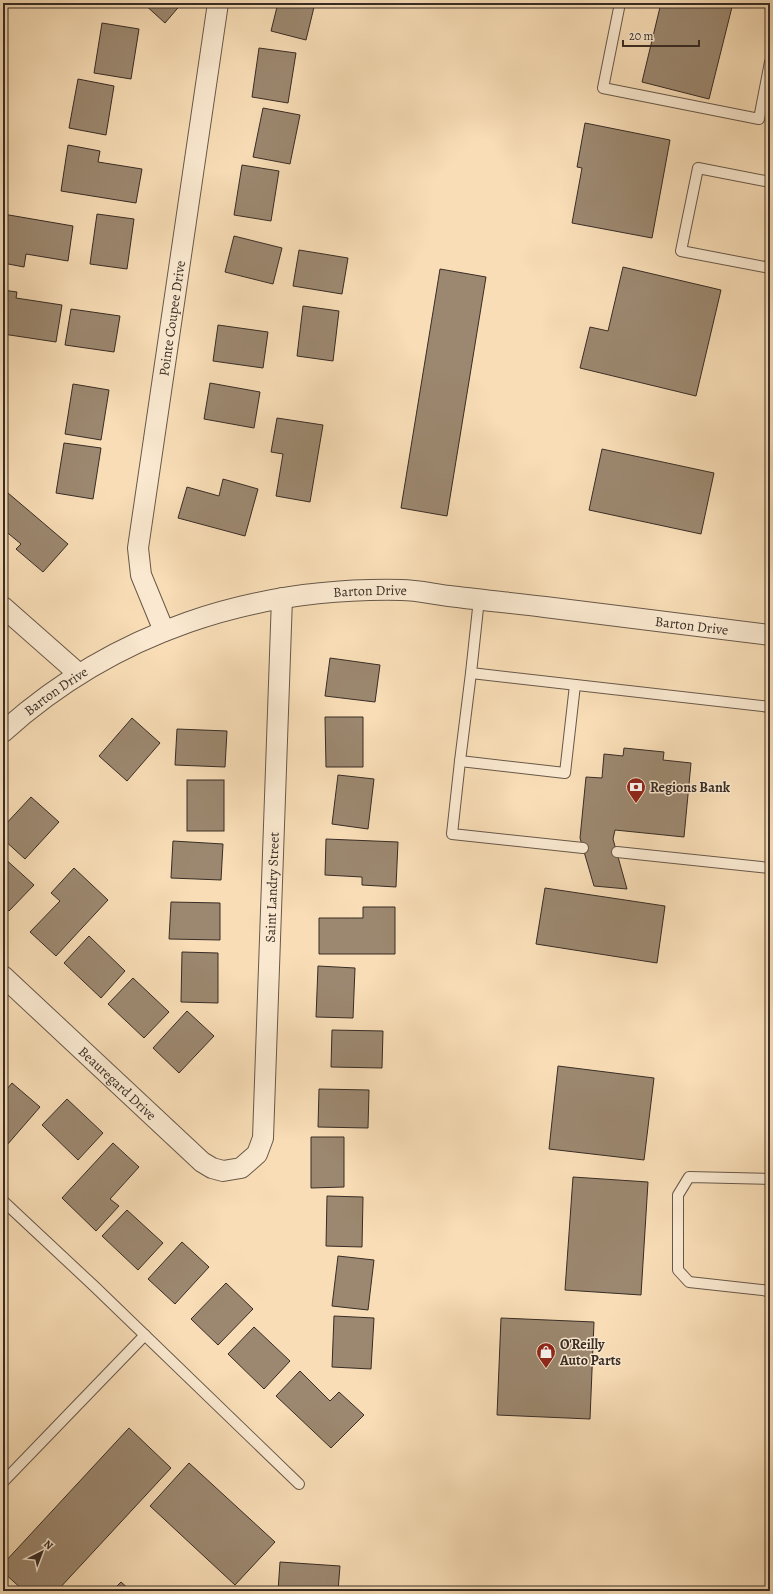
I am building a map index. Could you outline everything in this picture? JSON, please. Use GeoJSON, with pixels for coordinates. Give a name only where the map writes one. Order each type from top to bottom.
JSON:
{"type":"FeatureCollection","features":[{"type":"Feature","properties":{"kind":"street","name":"Pointe Coupee Drive"},"geometry":{"type":"LineString","coordinates":[[164,631],[142,575],[138,548],[218,3]]}},
{"type":"Feature","properties":{"kind":"street","name":"Barton Drive"},"geometry":{"type":"LineString","coordinates":[[3,732],[22,715],[79,674],[118,651],[164,631],[208,615],[282,598],[334,591],[404,590],[770,635]]}},
{"type":"Feature","properties":{"kind":"street","name":"Saint Landry Street"},"geometry":{"type":"LineString","coordinates":[[240,1168],[257,1154],[263,1138],[282,598]]}},
{"type":"Feature","properties":{"kind":"street"},"geometry":{"type":"LineString","coordinates":[[3,607],[79,674]]}},
{"type":"Feature","properties":{"kind":"street","name":"Beauregard Drive"},"geometry":{"type":"LineString","coordinates":[[3,976],[202,1162],[212,1168],[223,1171],[240,1168]]}},
{"type":"Feature","properties":{"kind":"lane"},"geometry":{"type":"LineString","coordinates":[[620,3],[603,88],[759,119],[770,62]]}},
{"type":"Feature","properties":{"kind":"lane"},"geometry":{"type":"LineString","coordinates":[[770,182],[698,168],[681,251],[770,268]]}},
{"type":"Feature","properties":{"kind":"lane"},"geometry":{"type":"LineString","coordinates":[[479,599],[452,834],[583,848]]}},
{"type":"Feature","properties":{"kind":"lane"},"geometry":{"type":"LineString","coordinates":[[471,673],[770,707]]}},
{"type":"Feature","properties":{"kind":"lane"},"geometry":{"type":"LineString","coordinates":[[460,761],[565,773],[575,685]]}},
{"type":"Feature","properties":{"kind":"lane"},"geometry":{"type":"LineString","coordinates":[[617,852],[770,868]]}},
{"type":"Feature","properties":{"kind":"lane"},"geometry":{"type":"LineString","coordinates":[[770,1179],[689,1177],[678,1194],[678,1270],[689,1282],[770,1291]]}},
{"type":"Feature","properties":{"kind":"lane"},"geometry":{"type":"LineString","coordinates":[[3,1201],[145,1335],[299,1484]]}},
{"type":"Feature","properties":{"kind":"lane"},"geometry":{"type":"LineString","coordinates":[[3,1482],[145,1335]]}},
{"type":"Feature","properties":{"kind":"building"},"geometry":{"type":"Polygon","coordinates":[[[143,3],[182,3],[165,23],[143,3]]]}},
{"type":"Feature","properties":{"kind":"building"},"geometry":{"type":"Polygon","coordinates":[[[278,3],[315,3],[306,40],[271,31],[278,3]]]}},
{"type":"Feature","properties":{"kind":"building"},"geometry":{"type":"Polygon","coordinates":[[[661,3],[733,3],[709,99],[642,82],[661,3]]]}},
{"type":"Feature","properties":{"kind":"building"},"geometry":{"type":"Polygon","coordinates":[[[102,23],[139,29],[131,79],[94,73],[102,23]]]}},
{"type":"Feature","properties":{"kind":"building"},"geometry":{"type":"Polygon","coordinates":[[[259,48],[296,53],[288,103],[252,97],[259,48]]]}},
{"type":"Feature","properties":{"kind":"building"},"geometry":{"type":"Polygon","coordinates":[[[78,79],[114,86],[106,135],[69,128],[78,79]]]}},
{"type":"Feature","properties":{"kind":"building"},"geometry":{"type":"Polygon","coordinates":[[[263,108],[300,115],[290,164],[253,157],[263,108]]]}},
{"type":"Feature","properties":{"kind":"building"},"geometry":{"type":"Polygon","coordinates":[[[585,123],[670,140],[652,238],[572,223],[582,168],[577,167],[585,123]]]}},
{"type":"Feature","properties":{"kind":"building"},"geometry":{"type":"Polygon","coordinates":[[[68,145],[100,151],[98,162],[142,169],[136,203],[61,191],[68,145]]]}},
{"type":"Feature","properties":{"kind":"building"},"geometry":{"type":"Polygon","coordinates":[[[242,165],[279,171],[271,221],[234,215],[242,165]]]}},
{"type":"Feature","properties":{"kind":"building"},"geometry":{"type":"Polygon","coordinates":[[[3,214],[73,226],[68,261],[26,254],[24,267],[3,263],[3,214]]]}},
{"type":"Feature","properties":{"kind":"building"},"geometry":{"type":"Polygon","coordinates":[[[97,214],[134,219],[127,269],[90,264],[97,214]]]}},
{"type":"Feature","properties":{"kind":"building"},"geometry":{"type":"Polygon","coordinates":[[[234,236],[282,248],[273,284],[225,272],[234,236]]]}},
{"type":"Feature","properties":{"kind":"building"},"geometry":{"type":"Polygon","coordinates":[[[299,250],[348,258],[342,294],[293,286],[299,250]]]}},
{"type":"Feature","properties":{"kind":"building"},"geometry":{"type":"Polygon","coordinates":[[[623,267],[721,290],[696,396],[580,368],[590,327],[608,331],[623,267]]]}},
{"type":"Feature","properties":{"kind":"building"},"geometry":{"type":"Polygon","coordinates":[[[440,269],[486,277],[447,516],[401,508],[440,269]]]}},
{"type":"Feature","properties":{"kind":"building"},"geometry":{"type":"Polygon","coordinates":[[[3,290],[17,292],[16,298],[62,305],[56,342],[3,334],[3,290]]]}},
{"type":"Feature","properties":{"kind":"building"},"geometry":{"type":"Polygon","coordinates":[[[303,306],[339,311],[333,361],[297,356],[303,306]]]}},
{"type":"Feature","properties":{"kind":"building"},"geometry":{"type":"Polygon","coordinates":[[[71,309],[120,316],[114,352],[65,345],[71,309]]]}},
{"type":"Feature","properties":{"kind":"building"},"geometry":{"type":"Polygon","coordinates":[[[218,325],[268,332],[263,368],[213,361],[218,325]]]}},
{"type":"Feature","properties":{"kind":"building"},"geometry":{"type":"Polygon","coordinates":[[[210,383],[260,392],[254,428],[204,419],[210,383]]]}},
{"type":"Feature","properties":{"kind":"building"},"geometry":{"type":"Polygon","coordinates":[[[73,384],[109,390],[101,440],[65,434],[73,384]]]}},
{"type":"Feature","properties":{"kind":"building"},"geometry":{"type":"Polygon","coordinates":[[[277,418],[323,425],[310,502],[276,496],[283,454],[271,452],[277,418]]]}},
{"type":"Feature","properties":{"kind":"building"},"geometry":{"type":"Polygon","coordinates":[[[64,443],[101,448],[93,499],[56,493],[64,443]]]}},
{"type":"Feature","properties":{"kind":"building"},"geometry":{"type":"Polygon","coordinates":[[[602,449],[714,473],[701,534],[589,510],[602,449]]]}},
{"type":"Feature","properties":{"kind":"building"},"geometry":{"type":"Polygon","coordinates":[[[223,479],[258,489],[245,536],[178,518],[187,487],[219,496],[223,479]]]}},
{"type":"Feature","properties":{"kind":"building"},"geometry":{"type":"Polygon","coordinates":[[[8,493],[68,544],[43,572],[16,549],[21,544],[3,529],[3,499],[8,493]]]}},
{"type":"Feature","properties":{"kind":"building"},"geometry":{"type":"Polygon","coordinates":[[[330,658],[380,665],[375,702],[325,696],[330,658]]]}},
{"type":"Feature","properties":{"kind":"building"},"geometry":{"type":"Polygon","coordinates":[[[325,717],[363,717],[363,767],[326,767],[325,717]]]}},
{"type":"Feature","properties":{"kind":"building"},"geometry":{"type":"Polygon","coordinates":[[[132,718],[160,743],[127,781],[99,756],[132,718]]]}},
{"type":"Feature","properties":{"kind":"building"},"geometry":{"type":"Polygon","coordinates":[[[177,729],[227,731],[225,767],[175,765],[177,729]]]}},
{"type":"Feature","properties":{"kind":"building","name":"Regions Bank"},"geometry":{"type":"Polygon","coordinates":[[[624,748],[664,752],[663,760],[691,763],[684,837],[615,830],[613,839],[627,889],[594,886],[580,838],[586,777],[602,778],[604,754],[623,756],[624,748]]]}},
{"type":"Feature","properties":{"kind":"building"},"geometry":{"type":"Polygon","coordinates":[[[338,775],[374,779],[368,829],[332,824],[338,775]]]}},
{"type":"Feature","properties":{"kind":"building"},"geometry":{"type":"Polygon","coordinates":[[[187,780],[224,780],[224,831],[187,831],[187,780]]]}},
{"type":"Feature","properties":{"kind":"building"},"geometry":{"type":"Polygon","coordinates":[[[31,797],[59,822],[25,859],[3,839],[3,827],[31,797]]]}},
{"type":"Feature","properties":{"kind":"building"},"geometry":{"type":"Polygon","coordinates":[[[326,839],[398,842],[396,887],[362,885],[362,877],[325,875],[326,839]]]}},
{"type":"Feature","properties":{"kind":"building"},"geometry":{"type":"Polygon","coordinates":[[[173,841],[223,844],[221,880],[171,878],[173,841]]]}},
{"type":"Feature","properties":{"kind":"building"},"geometry":{"type":"Polygon","coordinates":[[[3,857],[34,885],[9,911],[3,906],[3,857]]]}},
{"type":"Feature","properties":{"kind":"building"},"geometry":{"type":"Polygon","coordinates":[[[74,868],[108,900],[56,956],[30,932],[60,901],[51,893],[74,868]]]}},
{"type":"Feature","properties":{"kind":"building"},"geometry":{"type":"Polygon","coordinates":[[[545,888],[665,906],[657,963],[536,944],[545,888]]]}},
{"type":"Feature","properties":{"kind":"building"},"geometry":{"type":"Polygon","coordinates":[[[171,902],[220,903],[220,940],[169,939],[171,902]]]}},
{"type":"Feature","properties":{"kind":"building"},"geometry":{"type":"Polygon","coordinates":[[[363,907],[395,907],[395,954],[319,954],[319,918],[363,918],[363,907]]]}},
{"type":"Feature","properties":{"kind":"building"},"geometry":{"type":"Polygon","coordinates":[[[89,936],[125,971],[101,998],[64,963],[89,936]]]}},
{"type":"Feature","properties":{"kind":"building"},"geometry":{"type":"Polygon","coordinates":[[[182,952],[218,953],[218,1003],[181,1002],[182,952]]]}},
{"type":"Feature","properties":{"kind":"building"},"geometry":{"type":"Polygon","coordinates":[[[318,966],[355,968],[353,1018],[316,1017],[318,966]]]}},
{"type":"Feature","properties":{"kind":"building"},"geometry":{"type":"Polygon","coordinates":[[[133,978],[169,1012],[144,1038],[108,1004],[133,978]]]}},
{"type":"Feature","properties":{"kind":"building"},"geometry":{"type":"Polygon","coordinates":[[[187,1011],[214,1036],[179,1073],[153,1048],[187,1011]]]}},
{"type":"Feature","properties":{"kind":"building"},"geometry":{"type":"Polygon","coordinates":[[[332,1030],[383,1031],[382,1068],[331,1067],[332,1030]]]}},
{"type":"Feature","properties":{"kind":"building"},"geometry":{"type":"Polygon","coordinates":[[[558,1066],[654,1078],[644,1160],[549,1149],[558,1066]]]}},
{"type":"Feature","properties":{"kind":"building"},"geometry":{"type":"Polygon","coordinates":[[[12,1083],[40,1107],[7,1145],[3,1141],[3,1094],[12,1083]]]}},
{"type":"Feature","properties":{"kind":"building"},"geometry":{"type":"Polygon","coordinates":[[[319,1089],[369,1090],[368,1128],[318,1127],[319,1089]]]}},
{"type":"Feature","properties":{"kind":"building"},"geometry":{"type":"Polygon","coordinates":[[[67,1099],[103,1133],[78,1160],[42,1125],[67,1099]]]}},
{"type":"Feature","properties":{"kind":"building"},"geometry":{"type":"Polygon","coordinates":[[[311,1137],[344,1137],[344,1187],[311,1188],[311,1137]]]}},
{"type":"Feature","properties":{"kind":"building"},"geometry":{"type":"Polygon","coordinates":[[[113,1143],[139,1167],[110,1199],[119,1206],[96,1231],[62,1198],[113,1143]]]}},
{"type":"Feature","properties":{"kind":"building"},"geometry":{"type":"Polygon","coordinates":[[[573,1177],[648,1182],[641,1295],[565,1290],[573,1177]]]}},
{"type":"Feature","properties":{"kind":"building"},"geometry":{"type":"Polygon","coordinates":[[[327,1196],[363,1197],[362,1247],[326,1246],[327,1196]]]}},
{"type":"Feature","properties":{"kind":"building"},"geometry":{"type":"Polygon","coordinates":[[[127,1210],[163,1243],[138,1270],[102,1236],[127,1210]]]}},
{"type":"Feature","properties":{"kind":"building"},"geometry":{"type":"Polygon","coordinates":[[[182,1242],[209,1267],[175,1304],[148,1279],[182,1242]]]}},
{"type":"Feature","properties":{"kind":"building"},"geometry":{"type":"Polygon","coordinates":[[[338,1256],[374,1260],[368,1310],[332,1306],[338,1256]]]}},
{"type":"Feature","properties":{"kind":"building"},"geometry":{"type":"Polygon","coordinates":[[[226,1283],[253,1309],[218,1345],[191,1319],[226,1283]]]}},
{"type":"Feature","properties":{"kind":"building"},"geometry":{"type":"Polygon","coordinates":[[[334,1316],[374,1318],[371,1369],[332,1367],[334,1316]]]}},
{"type":"Feature","properties":{"kind":"building","name":"O'Reilly Auto Parts"},"geometry":{"type":"Polygon","coordinates":[[[501,1318],[594,1322],[590,1419],[497,1415],[501,1318]]]}},
{"type":"Feature","properties":{"kind":"building"},"geometry":{"type":"Polygon","coordinates":[[[254,1327],[290,1361],[264,1389],[228,1354],[254,1327]]]}},
{"type":"Feature","properties":{"kind":"building"},"geometry":{"type":"Polygon","coordinates":[[[300,1371],[330,1401],[339,1392],[364,1415],[331,1448],[276,1396],[300,1371]]]}},
{"type":"Feature","properties":{"kind":"building"},"geometry":{"type":"Polygon","coordinates":[[[129,1428],[171,1468],[57,1591],[24,1591],[3,1572],[3,1564],[129,1428]]]}},
{"type":"Feature","properties":{"kind":"building"},"geometry":{"type":"Polygon","coordinates":[[[189,1463],[275,1542],[235,1585],[150,1506],[189,1463]]]}},
{"type":"Feature","properties":{"kind":"building"},"geometry":{"type":"Polygon","coordinates":[[[280,1562],[340,1566],[338,1591],[278,1591],[280,1562]]]}},
{"type":"Feature","properties":{"kind":"building"},"geometry":{"type":"Polygon","coordinates":[[[121,1582],[131,1591],[112,1591],[121,1582]]]}},
{"type":"Feature","properties":{"kind":"place","name":"Regions Bank"},"geometry":{"type":"Point","coordinates":[636,804]}},
{"type":"Feature","properties":{"kind":"place","name":"O'Reilly Auto Parts"},"geometry":{"type":"Point","coordinates":[546,1369]}}]}
